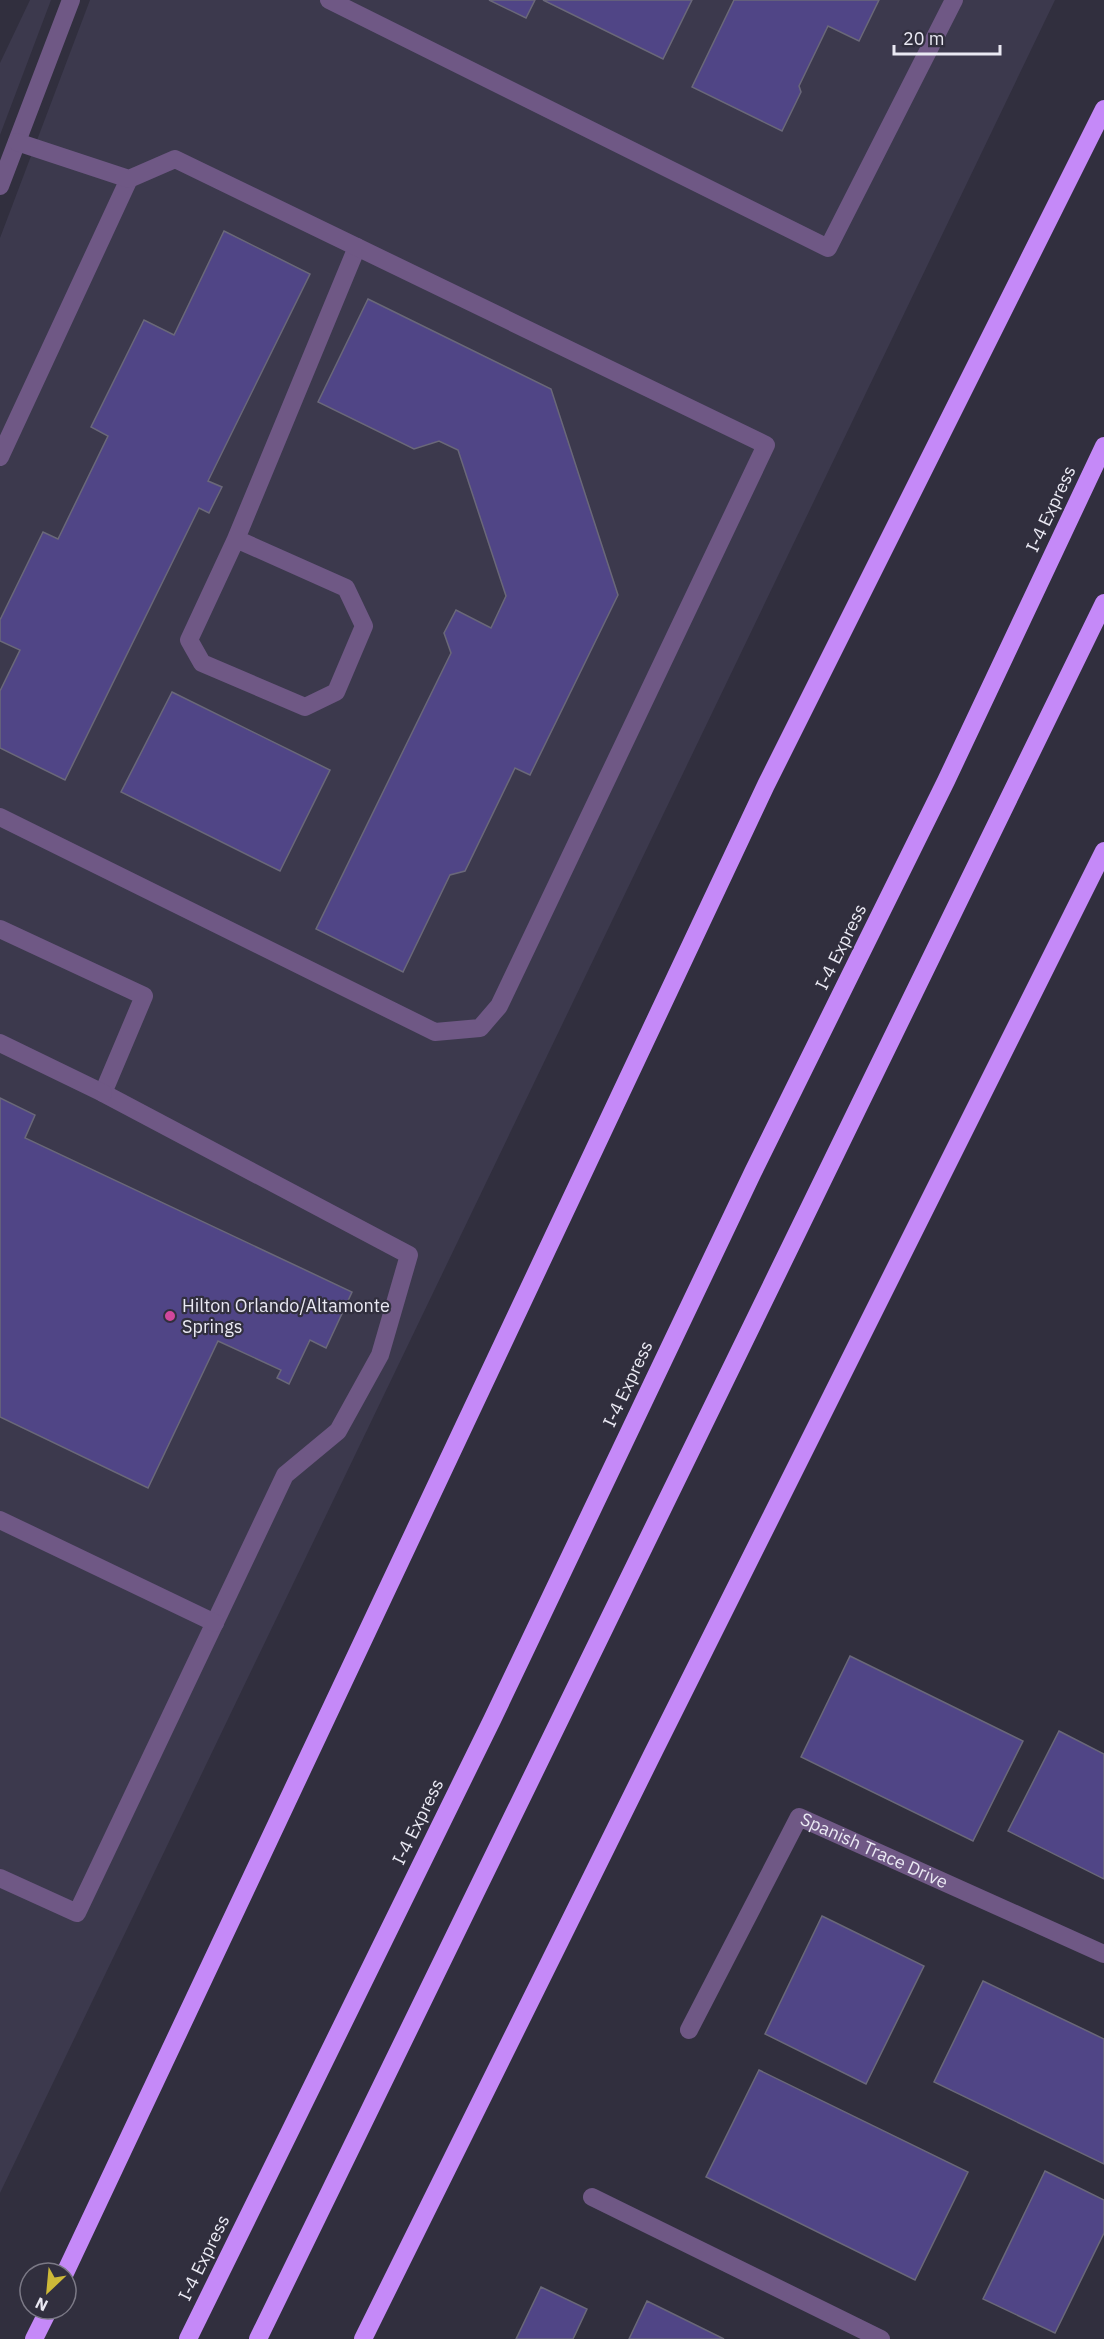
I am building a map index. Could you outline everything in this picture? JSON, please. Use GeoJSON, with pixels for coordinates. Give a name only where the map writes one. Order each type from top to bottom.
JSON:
{"type":"FeatureCollection","features":[{"type":"Feature","properties":{"kind":"highway"},"geometry":{"type":"LineString","coordinates":[[71,2261],[766,785],[1104,109]]}},
{"type":"Feature","properties":{"kind":"highway","name":"I-4 Express"},"geometry":{"type":"LineString","coordinates":[[188,2339],[492,1720],[753,1172],[946,781],[1104,446]]}},
{"type":"Feature","properties":{"kind":"highway"},"geometry":{"type":"LineString","coordinates":[[258,2339],[1104,603]]}},
{"type":"Feature","properties":{"kind":"highway"},"geometry":{"type":"LineString","coordinates":[[363,2339],[1104,851]]}},
{"type":"Feature","properties":{"kind":"highway"},"geometry":{"type":"LineString","coordinates":[[34,2339],[42,2321]]}},
{"type":"Feature","properties":{"kind":"street"},"geometry":{"type":"LineString","coordinates":[[0,186],[71,0]]}},
{"type":"Feature","properties":{"kind":"street"},"geometry":{"type":"LineString","coordinates":[[328,0],[828,248],[954,0]]}},
{"type":"Feature","properties":{"kind":"street"},"geometry":{"type":"LineString","coordinates":[[17,142],[129,179]]}},
{"type":"Feature","properties":{"kind":"street"},"geometry":{"type":"LineString","coordinates":[[0,457],[129,179],[175,159],[766,445],[499,1006],[480,1028],[435,1032],[0,817]]}},
{"type":"Feature","properties":{"kind":"street"},"geometry":{"type":"LineString","coordinates":[[236,539],[346,588],[364,626],[336,692],[305,707],[202,663],[189,640],[236,539],[357,247]]}},
{"type":"Feature","properties":{"kind":"street"},"geometry":{"type":"LineString","coordinates":[[0,929],[144,996],[103,1093]]}},
{"type":"Feature","properties":{"kind":"street"},"geometry":{"type":"LineString","coordinates":[[0,1043],[103,1093],[409,1255],[380,1355],[338,1431],[285,1475],[77,1914],[0,1878]]}},
{"type":"Feature","properties":{"kind":"street"},"geometry":{"type":"LineString","coordinates":[[0,1520],[215,1623]]}},
{"type":"Feature","properties":{"kind":"street","name":"Spanish Trace Drive"},"geometry":{"type":"LineString","coordinates":[[689,2030],[799,1817],[1104,1954]]}},
{"type":"Feature","properties":{"kind":"street"},"geometry":{"type":"LineString","coordinates":[[592,2197],[881,2339]]}},
{"type":"Feature","properties":{"kind":"shaded area"},"geometry":{"type":"Polygon","coordinates":[[[30,0],[51,0],[0,135],[0,63],[30,0]]]}},
{"type":"Feature","properties":{"kind":"shaded area"},"geometry":{"type":"Polygon","coordinates":[[[90,0],[1055,0],[0,2193],[0,238],[90,0]]]}},
{"type":"Feature","properties":{"kind":"building"},"geometry":{"type":"Polygon","coordinates":[[[489,0],[535,0],[526,18],[489,0]]]}},
{"type":"Feature","properties":{"kind":"building"},"geometry":{"type":"Polygon","coordinates":[[[543,0],[692,0],[663,59],[543,0]]]}},
{"type":"Feature","properties":{"kind":"building"},"geometry":{"type":"Polygon","coordinates":[[[734,0],[879,0],[859,41],[828,26],[799,86],[801,92],[782,131],[692,87],[734,0]]]}},
{"type":"Feature","properties":{"kind":"building"},"geometry":{"type":"Polygon","coordinates":[[[224,231],[310,274],[208,481],[222,487],[209,513],[199,508],[65,780],[0,748],[0,691],[20,650],[0,641],[0,620],[43,532],[58,539],[108,436],[91,427],[144,320],[174,335],[224,231]]]}},
{"type":"Feature","properties":{"kind":"building"},"geometry":{"type":"Polygon","coordinates":[[[368,299],[551,389],[618,595],[530,775],[515,768],[465,871],[450,875],[403,972],[316,929],[451,653],[444,633],[456,610],[491,628],[506,596],[458,450],[439,441],[414,449],[318,402],[368,299]]]}},
{"type":"Feature","properties":{"kind":"building"},"geometry":{"type":"Polygon","coordinates":[[[172,692],[330,770],[280,871],[121,792],[172,692]]]}},
{"type":"Feature","properties":{"kind":"building","name":"Hilton Orlando/Altamonte Springs"},"geometry":{"type":"Polygon","coordinates":[[[0,1098],[35,1115],[25,1138],[352,1292],[326,1348],[310,1340],[289,1384],[277,1378],[281,1370],[218,1341],[148,1488],[0,1417],[0,1098]]]}},
{"type":"Feature","properties":{"kind":"building"},"geometry":{"type":"Polygon","coordinates":[[[850,1656],[1023,1741],[973,1841],[801,1757],[850,1656]]]}},
{"type":"Feature","properties":{"kind":"building"},"geometry":{"type":"Polygon","coordinates":[[[1059,1731],[1104,1754],[1104,1879],[1008,1831],[1059,1731]]]}},
{"type":"Feature","properties":{"kind":"building"},"geometry":{"type":"Polygon","coordinates":[[[822,1916],[924,1966],[866,2084],[765,2034],[822,1916]]]}},
{"type":"Feature","properties":{"kind":"building"},"geometry":{"type":"Polygon","coordinates":[[[983,1981],[1104,2039],[1104,2164],[934,2082],[983,1981]]]}},
{"type":"Feature","properties":{"kind":"building"},"geometry":{"type":"Polygon","coordinates":[[[759,2070],[968,2172],[915,2280],[706,2177],[759,2070]]]}},
{"type":"Feature","properties":{"kind":"building"},"geometry":{"type":"Polygon","coordinates":[[[1045,2171],[1104,2200],[1104,2233],[1055,2333],[983,2299],[1045,2171]]]}},
{"type":"Feature","properties":{"kind":"building"},"geometry":{"type":"Polygon","coordinates":[[[541,2287],[587,2309],[573,2339],[516,2339],[541,2287]]]}},
{"type":"Feature","properties":{"kind":"building"},"geometry":{"type":"Polygon","coordinates":[[[647,2301],[724,2339],[629,2339],[647,2301]]]}},
{"type":"Feature","properties":{"kind":"place","name":"Hilton Orlando/Altamonte Springs"},"geometry":{"type":"Point","coordinates":[170,1316]}}]}
